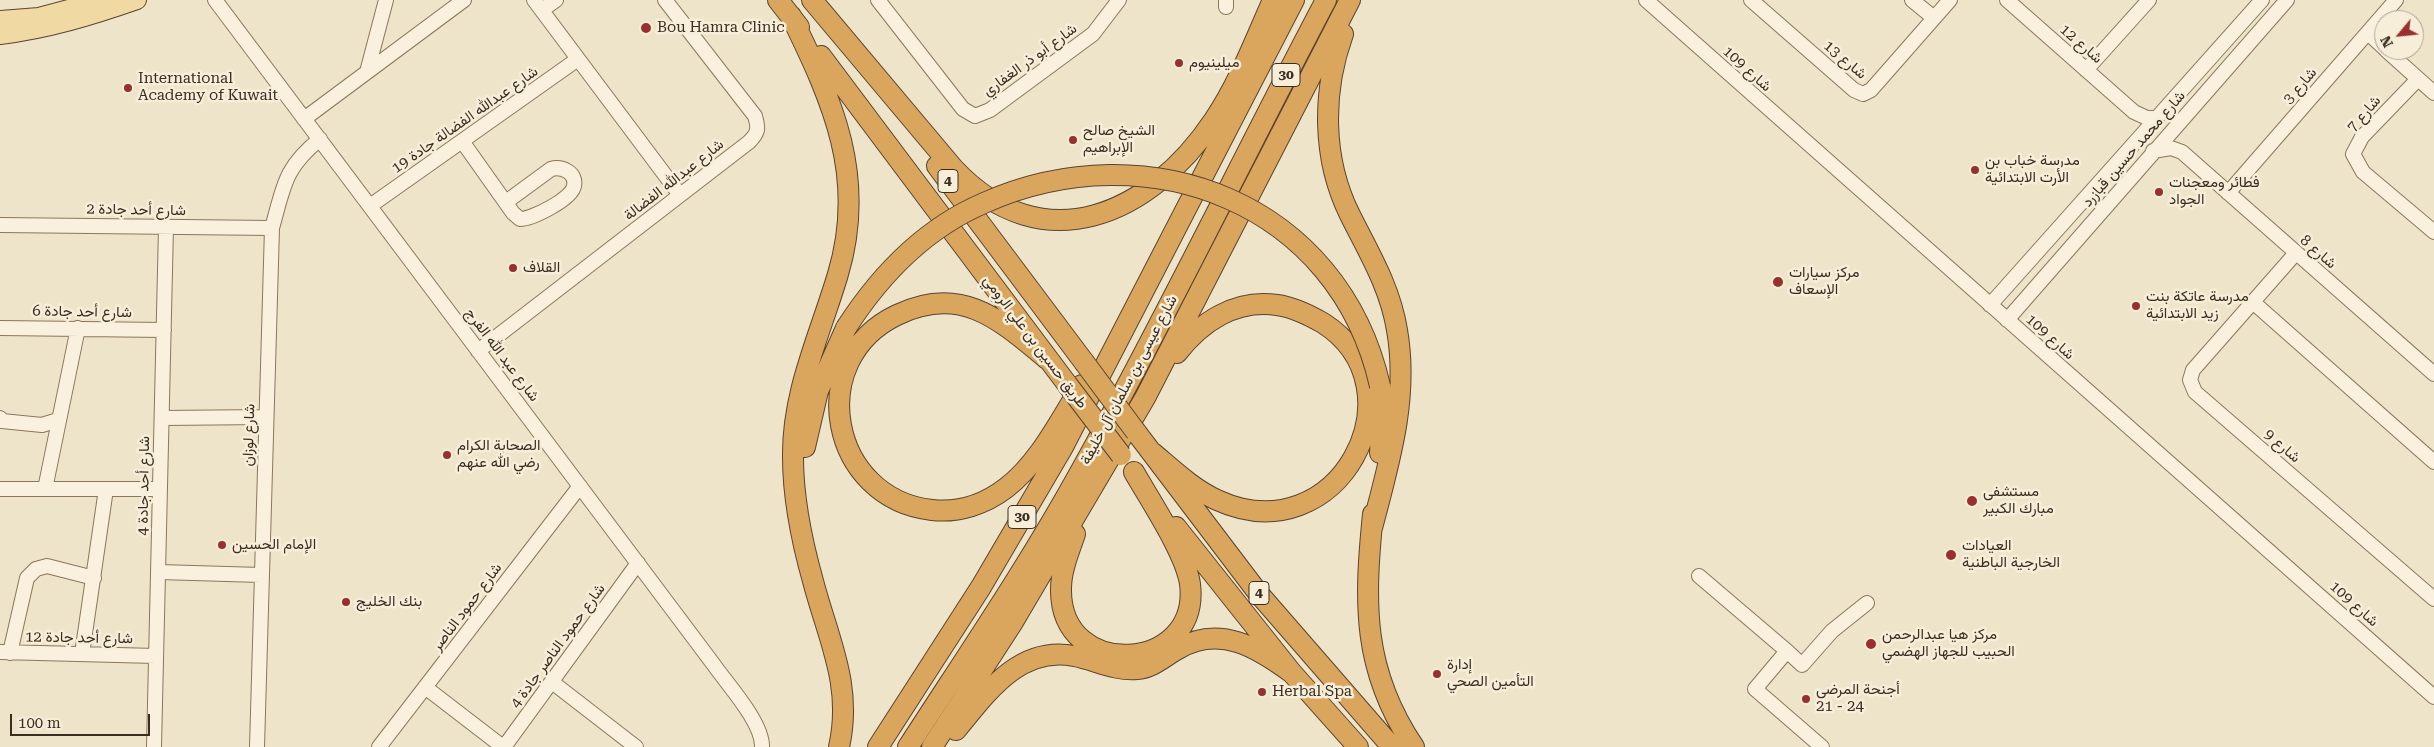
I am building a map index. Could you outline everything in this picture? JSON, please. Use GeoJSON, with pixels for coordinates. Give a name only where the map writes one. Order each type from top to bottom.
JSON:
{"type":"FeatureCollection","features":[{"type":"Feature","properties":{"kind":"highway","name":"طريق حسين بن علي الرومي"},"geometry":{"type":"LineString","coordinates":[[778,0],[1134,472],[1292,673],[1358,747]]}},
{"type":"Feature","properties":{"kind":"highway","name":"طريق حسين بن علي الرومي"},"geometry":{"type":"LineString","coordinates":[[812,0],[1259,594],[1392,747]]}},
{"type":"Feature","properties":{"kind":"highway"},"geometry":{"type":"LineString","coordinates":[[812,0],[954,169],[973,187],[1014,211],[1064,220],[1106,213],[1135,199],[1161,179],[1193,147],[1214,120],[1228,97],[1273,0]]}},
{"type":"Feature","properties":{"kind":"highway","name":"شارع عيسى بن سلمان آل خليفة"},"geometry":{"type":"LineString","coordinates":[[878,747],[981,587],[1038,490],[1294,0]]}},
{"type":"Feature","properties":{"kind":"highway","name":"شارع عيسى بن سلمان آل خليفة"},"geometry":{"type":"LineString","coordinates":[[908,747],[1042,537],[1078,475],[1140,363],[1246,150],[1326,0]]}},
{"type":"Feature","properties":{"kind":"highway"},"geometry":{"type":"LineString","coordinates":[[932,747],[1013,622],[1098,481],[1145,398],[1350,0]]}},
{"type":"Feature","properties":{"kind":"highway"},"geometry":{"type":"LineString","coordinates":[[1355,0],[1338,47],[1331,80],[1328,114],[1330,146],[1336,179],[1345,203],[1378,266],[1388,292],[1397,329],[1401,366],[1400,399],[1393,444],[1372,528]]}},
{"type":"Feature","properties":{"kind":"highway"},"geometry":{"type":"LineString","coordinates":[[791,16],[821,78],[844,145],[849,204],[846,238],[839,273],[809,359],[797,408],[793,457],[802,526],[813,581],[834,646],[841,678],[844,711],[839,747]]}},
{"type":"Feature","properties":{"kind":"highway"},"geometry":{"type":"LineString","coordinates":[[802,526],[803,463],[808,428],[821,382],[846,328],[869,295],[905,256],[948,222],[983,203],[1020,189],[1066,179],[1104,176],[1148,178],[1194,187],[1240,204],[1272,222],[1309,252],[1334,280],[1353,311],[1367,341],[1380,386],[1382,437],[1367,570],[1370,642],[1377,673],[1390,705],[1414,747]]}},
{"type":"Feature","properties":{"kind":"highway"},"geometry":{"type":"LineString","coordinates":[[1047,359],[985,312],[965,304],[926,305],[890,318],[866,337],[853,355],[844,376],[840,399],[840,423],[843,438],[854,463],[878,490],[911,507],[936,510],[961,509],[974,506],[996,495],[1017,478],[1035,457],[1150,278]]}},
{"type":"Feature","properties":{"kind":"highway"},"geometry":{"type":"LineString","coordinates":[[1145,398],[1183,346],[1200,327],[1230,310],[1254,304],[1283,306],[1303,312],[1337,334],[1358,364],[1366,394],[1366,423],[1360,448],[1351,464],[1328,489],[1292,508],[1273,511],[1252,511],[1216,500],[1184,479],[1153,453]]}},
{"type":"Feature","properties":{"kind":"highway"},"geometry":{"type":"LineString","coordinates":[[1098,481],[1063,571],[1060,591],[1063,606],[1074,631],[1089,646],[1112,654],[1138,655],[1158,647],[1177,631],[1188,608],[1190,586],[1187,571],[1180,555],[1134,472]]}},
{"type":"Feature","properties":{"kind":"highway"},"geometry":{"type":"LineString","coordinates":[[941,747],[999,680],[1025,662],[1044,657],[1074,656],[1116,669],[1140,669],[1157,662],[1184,646],[1208,638],[1218,638],[1247,644],[1292,673]]}},
{"type":"Feature","properties":{"kind":"main road"},"geometry":{"type":"LineString","coordinates":[[0,20],[39,17],[73,4],[102,0]]}},
{"type":"Feature","properties":{"kind":"main road"},"geometry":{"type":"LineString","coordinates":[[0,35],[37,30],[73,21],[137,0]]}},
{"type":"Feature","properties":{"kind":"street","name":"شارع عبد الله الفرج"},"geometry":{"type":"LineString","coordinates":[[215,0],[718,670],[760,732],[762,747]]}},
{"type":"Feature","properties":{"kind":"street"},"geometry":{"type":"LineString","coordinates":[[367,72],[386,0]]}},
{"type":"Feature","properties":{"kind":"street"},"geometry":{"type":"LineString","coordinates":[[304,118],[464,0]]}},
{"type":"Feature","properties":{"kind":"street"},"geometry":{"type":"LineString","coordinates":[[556,0],[538,5],[680,195]]}},
{"type":"Feature","properties":{"kind":"street","name":"شارع عبدالله الفضالة"},"geometry":{"type":"LineString","coordinates":[[478,351],[757,134],[758,127],[755,116],[665,0]]}},
{"type":"Feature","properties":{"kind":"street","name":"شارع أبو ذر الغفاري"},"geometry":{"type":"LineString","coordinates":[[878,0],[963,109],[975,116],[990,110],[1093,34],[1119,0]]}},
{"type":"Feature","properties":{"kind":"street","name":"شارع 109"},"geometry":{"type":"LineString","coordinates":[[1646,0],[2434,697]]}},
{"type":"Feature","properties":{"kind":"street","name":"شارع 13"},"geometry":{"type":"LineString","coordinates":[[1751,0],[1854,90],[1863,94],[1871,90],[1950,0]]}},
{"type":"Feature","properties":{"kind":"street"},"geometry":{"type":"LineString","coordinates":[[1912,0],[1934,18]]}},
{"type":"Feature","properties":{"kind":"street","name":"شارع 12"},"geometry":{"type":"LineString","coordinates":[[2007,0],[2134,112],[2156,118]]}},
{"type":"Feature","properties":{"kind":"street"},"geometry":{"type":"LineString","coordinates":[[2086,70],[2148,0]]}},
{"type":"Feature","properties":{"kind":"street","name":"شارع محمد حسين قبازرد"},"geometry":{"type":"LineString","coordinates":[[1990,305],[2262,0]]}},
{"type":"Feature","properties":{"kind":"street","name":"شارع محمد حسين قبازرد"},"geometry":{"type":"LineString","coordinates":[[2007,320],[2287,0]]}},
{"type":"Feature","properties":{"kind":"street","name":"شارع 3"},"geometry":{"type":"LineString","coordinates":[[2228,193],[2396,0]]}},
{"type":"Feature","properties":{"kind":"street"},"geometry":{"type":"LineString","coordinates":[[2368,33],[2374,39]]}},
{"type":"Feature","properties":{"kind":"street","name":"شارع عبدالله الفضالة جادة 19"},"geometry":{"type":"LineString","coordinates":[[370,206],[578,59]]}},
{"type":"Feature","properties":{"kind":"street"},"geometry":{"type":"LineString","coordinates":[[2397,60],[2434,93]]}},
{"type":"Feature","properties":{"kind":"street","name":"شارع 7"},"geometry":{"type":"LineString","coordinates":[[2418,79],[2362,138],[2354,154],[2363,172],[2434,232]]}},
{"type":"Feature","properties":{"kind":"street"},"geometry":{"type":"LineString","coordinates":[[2134,112],[2140,138]]}},
{"type":"Feature","properties":{"kind":"street"},"geometry":{"type":"LineString","coordinates":[[2175,126],[2182,152]]}},
{"type":"Feature","properties":{"kind":"street","name":"شارع لوزان"},"geometry":{"type":"LineString","coordinates":[[257,747],[272,228],[290,170],[300,156],[320,140]]}},
{"type":"Feature","properties":{"kind":"street"},"geometry":{"type":"LineString","coordinates":[[462,141],[506,202],[520,219],[528,219],[542,213],[571,192],[574,186],[573,179],[570,172],[564,168],[551,169],[506,202]]}},
{"type":"Feature","properties":{"kind":"street"},"geometry":{"type":"LineString","coordinates":[[2154,151],[2171,148],[2182,152]]}},
{"type":"Feature","properties":{"kind":"street","name":"شارع 8"},"geometry":{"type":"LineString","coordinates":[[2182,152],[2295,254],[2434,374]]}},
{"type":"Feature","properties":{"kind":"street"},"geometry":{"type":"LineString","coordinates":[[2046,275],[2037,277],[2033,275],[2031,270],[2071,222],[2090,195]]}},
{"type":"Feature","properties":{"kind":"street","name":"شارع أحد جادة 2"},"geometry":{"type":"LineString","coordinates":[[0,225],[272,228]]}},
{"type":"Feature","properties":{"kind":"street","name":"شارع أحد جادة 4"},"geometry":{"type":"LineString","coordinates":[[154,747],[166,227]]}},
{"type":"Feature","properties":{"kind":"street","name":"شارع 9"},"geometry":{"type":"LineString","coordinates":[[2295,254],[2254,303],[2193,370],[2190,380],[2195,392],[2434,599]]}},
{"type":"Feature","properties":{"kind":"street"},"geometry":{"type":"LineString","coordinates":[[2254,303],[2434,462]]}},
{"type":"Feature","properties":{"kind":"street","name":"شارع أحد جادة 6"},"geometry":{"type":"LineString","coordinates":[[0,328],[164,330]]}},
{"type":"Feature","properties":{"kind":"street"},"geometry":{"type":"LineString","coordinates":[[45,489],[78,328]]}},
{"type":"Feature","properties":{"kind":"street"},"geometry":{"type":"LineString","coordinates":[[162,418],[266,417]]}},
{"type":"Feature","properties":{"kind":"street"},"geometry":{"type":"LineString","coordinates":[[0,418],[2,421],[42,425],[58,420]]}},
{"type":"Feature","properties":{"kind":"street","name":"شارع حمود الناصر"},"geometry":{"type":"LineString","coordinates":[[379,747],[580,486]]}},
{"type":"Feature","properties":{"kind":"street"},"geometry":{"type":"LineString","coordinates":[[0,489],[160,489]]}},
{"type":"Feature","properties":{"kind":"street"},"geometry":{"type":"LineString","coordinates":[[82,654],[106,489]]}},
{"type":"Feature","properties":{"kind":"street","name":"شارع حمود الناصر جادة 4"},"geometry":{"type":"LineString","coordinates":[[504,747],[638,564]]}},
{"type":"Feature","properties":{"kind":"street"},"geometry":{"type":"LineString","coordinates":[[5,653],[27,578],[36,569],[47,566],[94,578]]}},
{"type":"Feature","properties":{"kind":"street"},"geometry":{"type":"LineString","coordinates":[[159,572],[262,575]]}},
{"type":"Feature","properties":{"kind":"street"},"geometry":{"type":"LineString","coordinates":[[1699,576],[1802,665],[1832,631],[1868,603]]}},
{"type":"Feature","properties":{"kind":"street"},"geometry":{"type":"LineString","coordinates":[[1787,651],[1755,689],[1822,747]]}},
{"type":"Feature","properties":{"kind":"street","name":"شارع أحد جادة 12"},"geometry":{"type":"LineString","coordinates":[[5,653],[156,656]]}},
{"type":"Feature","properties":{"kind":"street"},"geometry":{"type":"LineString","coordinates":[[552,682],[636,747]]}},
{"type":"Feature","properties":{"kind":"street"},"geometry":{"type":"LineString","coordinates":[[425,687],[504,747]]}},
{"type":"Feature","properties":{"kind":"place","name":"Bou Hamra Clinic"},"geometry":{"type":"Point","coordinates":[646,28]}},
{"type":"Feature","properties":{"kind":"place","name":"ميلينيوم"},"geometry":{"type":"Point","coordinates":[1179,63]}},
{"type":"Feature","properties":{"kind":"place","name":"International Academy of Kuwait"},"geometry":{"type":"Point","coordinates":[128,88]}},
{"type":"Feature","properties":{"kind":"place","name":"الشيخ صالح الإبراهيم"},"geometry":{"type":"Point","coordinates":[1073,140]}},
{"type":"Feature","properties":{"kind":"place","name":"مدرسة خباب بن الأرت الابتدائية"},"geometry":{"type":"Point","coordinates":[1975,170]}},
{"type":"Feature","properties":{"kind":"place","name":"فطائر ومعجنات الجواد"},"geometry":{"type":"Point","coordinates":[2159,192]}},
{"type":"Feature","properties":{"kind":"place","name":"القلاف"},"geometry":{"type":"Point","coordinates":[513,268]}},
{"type":"Feature","properties":{"kind":"place","name":"مركز سيارات الإسعاف"},"geometry":{"type":"Point","coordinates":[1778,282]}},
{"type":"Feature","properties":{"kind":"place","name":"مدرسة عاتكة بنت زيد الابتدائية"},"geometry":{"type":"Point","coordinates":[2136,306]}},
{"type":"Feature","properties":{"kind":"place","name":"الصحابة الكرام رضي الله عنهم"},"geometry":{"type":"Point","coordinates":[447,455]}},
{"type":"Feature","properties":{"kind":"place","name":"مستشفى مبارك الكبير"},"geometry":{"type":"Point","coordinates":[1972,501]}},
{"type":"Feature","properties":{"kind":"place","name":"الإمام الحسين"},"geometry":{"type":"Point","coordinates":[222,545]}},
{"type":"Feature","properties":{"kind":"place","name":"العيادات الخارجية الباطنية"},"geometry":{"type":"Point","coordinates":[1951,555]}},
{"type":"Feature","properties":{"kind":"place","name":"بنك الخليج"},"geometry":{"type":"Point","coordinates":[346,602]}},
{"type":"Feature","properties":{"kind":"place","name":"مركز هيا عبدالرحمن الحبيب للجهاز الهضمي"},"geometry":{"type":"Point","coordinates":[1871,644]}},
{"type":"Feature","properties":{"kind":"place","name":"إدارة التأمين الصحي"},"geometry":{"type":"Point","coordinates":[1437,674]}},
{"type":"Feature","properties":{"kind":"place","name":"Herbal Spa"},"geometry":{"type":"Point","coordinates":[1262,692]}},
{"type":"Feature","properties":{"kind":"place","name":"أجنحة المرضى 21 - 24"},"geometry":{"type":"Point","coordinates":[1806,699]}}]}
